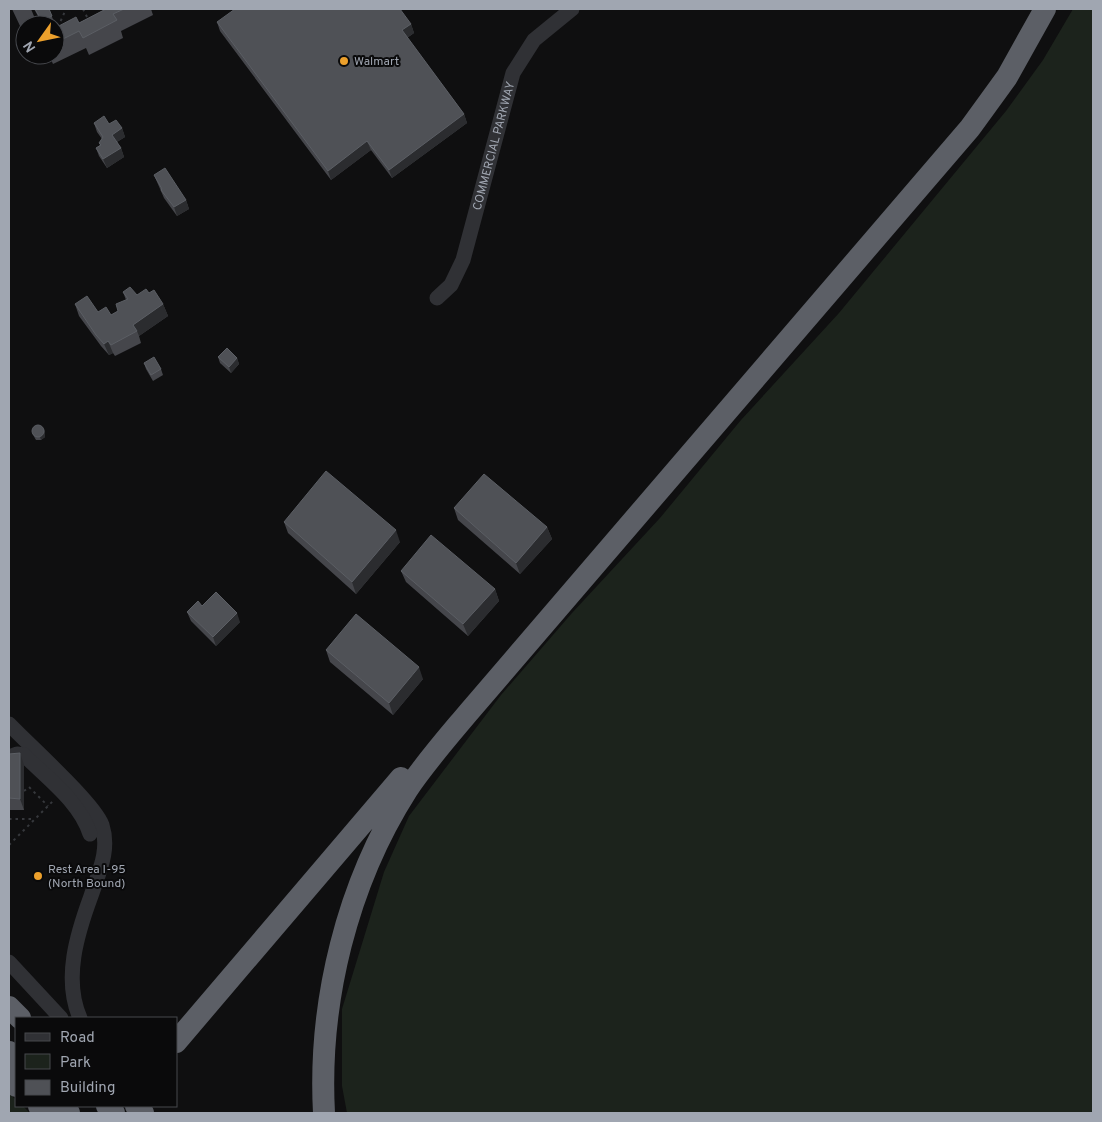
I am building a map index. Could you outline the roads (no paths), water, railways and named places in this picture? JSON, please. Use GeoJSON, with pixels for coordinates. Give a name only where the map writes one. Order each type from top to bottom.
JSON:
{"type":"FeatureCollection","features":[{"type":"Feature","properties":{"kind":"highway"},"geometry":{"type":"LineString","coordinates":[[178,1040],[964,122],[1000,72],[1036,9]]}},
{"type":"Feature","properties":{"kind":"highway"},"geometry":{"type":"LineString","coordinates":[[324,1113],[323,1064],[328,1016],[343,936],[367,869],[391,817],[408,788],[475,705],[970,128],[1008,77],[1045,9]]}},
{"type":"Feature","properties":{"kind":"highway"},"geometry":{"type":"LineString","coordinates":[[9,1007],[19,1017]]}},
{"type":"Feature","properties":{"kind":"street","name":"COMMERCIAL PARKWAY"},"geometry":{"type":"LineString","coordinates":[[437,298],[451,285],[463,260],[513,72],[534,40],[572,9]]}},
{"type":"Feature","properties":{"kind":"street"},"geometry":{"type":"LineString","coordinates":[[9,724],[90,806],[102,824],[106,848],[100,874],[79,932],[72,969],[76,1008],[80,1017]]}},
{"type":"Feature","properties":{"kind":"street"},"geometry":{"type":"LineString","coordinates":[[9,757],[17,754],[24,755],[79,812],[90,834]]}},
{"type":"Feature","properties":{"kind":"street"},"geometry":{"type":"LineString","coordinates":[[9,962],[59,1017]]}},
{"type":"Feature","properties":{"kind":"place","name":"Walmart"},"geometry":{"type":"Point","coordinates":[344,61]}},
{"type":"Feature","properties":{"kind":"place","name":"Rest Area I-95 (North Bound)"},"geometry":{"type":"Point","coordinates":[38,876]}}]}
